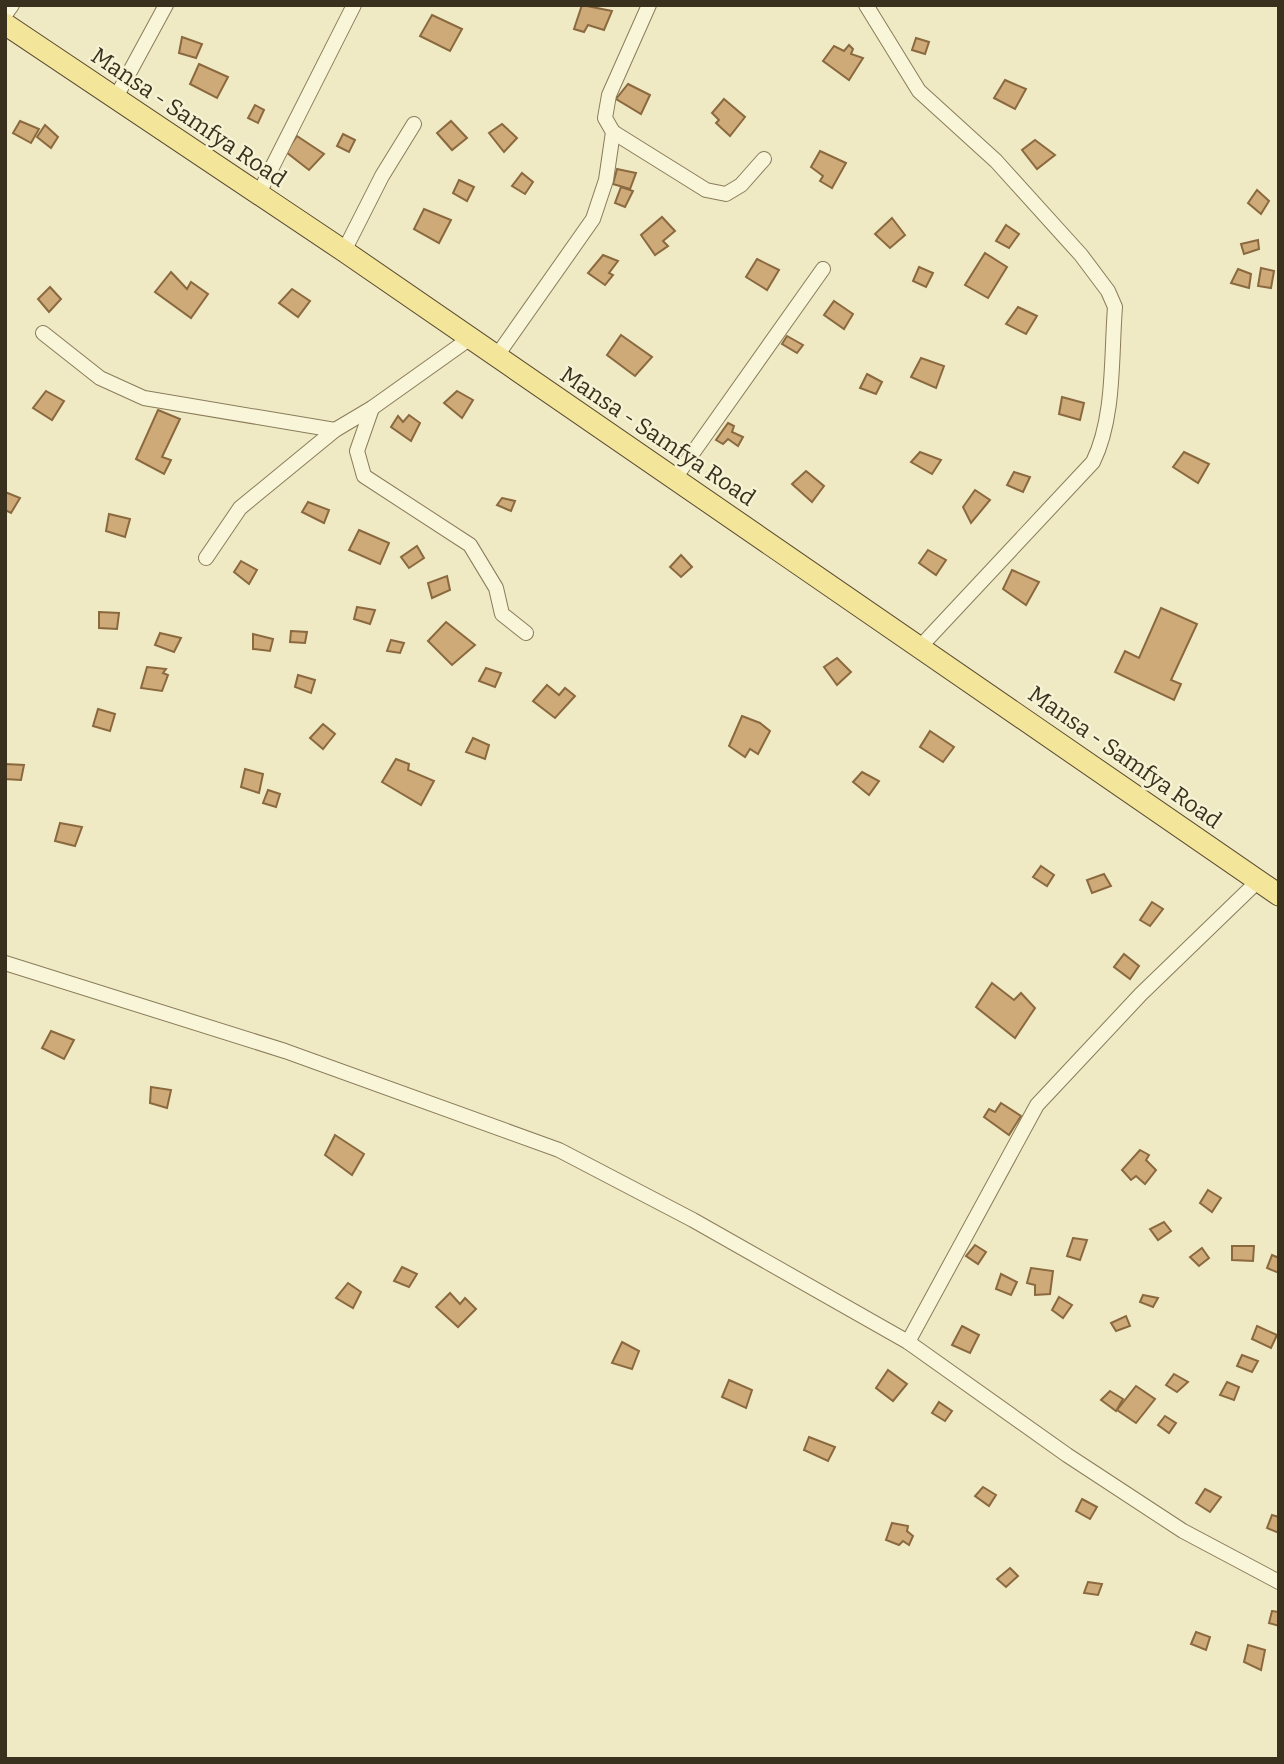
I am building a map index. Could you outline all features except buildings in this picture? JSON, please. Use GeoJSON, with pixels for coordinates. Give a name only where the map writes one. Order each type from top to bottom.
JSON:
{"type":"FeatureCollection","features":[{"type":"Feature","properties":{"kind":"main road","name":"Mansa - Samfya Road"},"geometry":{"type":"LineString","coordinates":[[5,24],[344,251],[1279,895]]}},
{"type":"Feature","properties":{"kind":"street"},"geometry":{"type":"LineString","coordinates":[[5,15],[12,5]]}},
{"type":"Feature","properties":{"kind":"street"},"geometry":{"type":"LineString","coordinates":[[115,99],[166,5]]}},
{"type":"Feature","properties":{"kind":"street"},"geometry":{"type":"LineString","coordinates":[[258,195],[354,5]]}},
{"type":"Feature","properties":{"kind":"street"},"geometry":{"type":"LineString","coordinates":[[649,5],[609,95],[605,118],[613,132],[706,190],[726,194],[741,185],[764,159]]}},
{"type":"Feature","properties":{"kind":"street"},"geometry":{"type":"LineString","coordinates":[[866,5],[919,91],[996,161],[1081,255],[1108,291],[1115,307],[1106,417],[1100,448],[1093,462],[920,647]]}},
{"type":"Feature","properties":{"kind":"street"},"geometry":{"type":"LineString","coordinates":[[344,251],[382,176],[414,124]]}},
{"type":"Feature","properties":{"kind":"street"},"geometry":{"type":"LineString","coordinates":[[496,357],[593,219],[606,180],[613,132]]}},
{"type":"Feature","properties":{"kind":"street"},"geometry":{"type":"LineString","coordinates":[[675,478],[823,269]]}},
{"type":"Feature","properties":{"kind":"street"},"geometry":{"type":"LineString","coordinates":[[43,333],[100,378],[144,398],[335,430]]}},
{"type":"Feature","properties":{"kind":"street"},"geometry":{"type":"LineString","coordinates":[[206,558],[240,508],[335,430],[372,408],[469,339]]}},
{"type":"Feature","properties":{"kind":"street"},"geometry":{"type":"LineString","coordinates":[[372,408],[357,452],[364,476],[470,545],[496,588],[502,614],[526,633]]}},
{"type":"Feature","properties":{"kind":"street"},"geometry":{"type":"LineString","coordinates":[[908,1342],[1037,1105],[1141,994],[1258,881]]}},
{"type":"Feature","properties":{"kind":"street"},"geometry":{"type":"LineString","coordinates":[[5,963],[285,1051],[559,1150],[693,1220],[908,1342],[1068,1455],[1183,1531],[1279,1582]]}}]}
